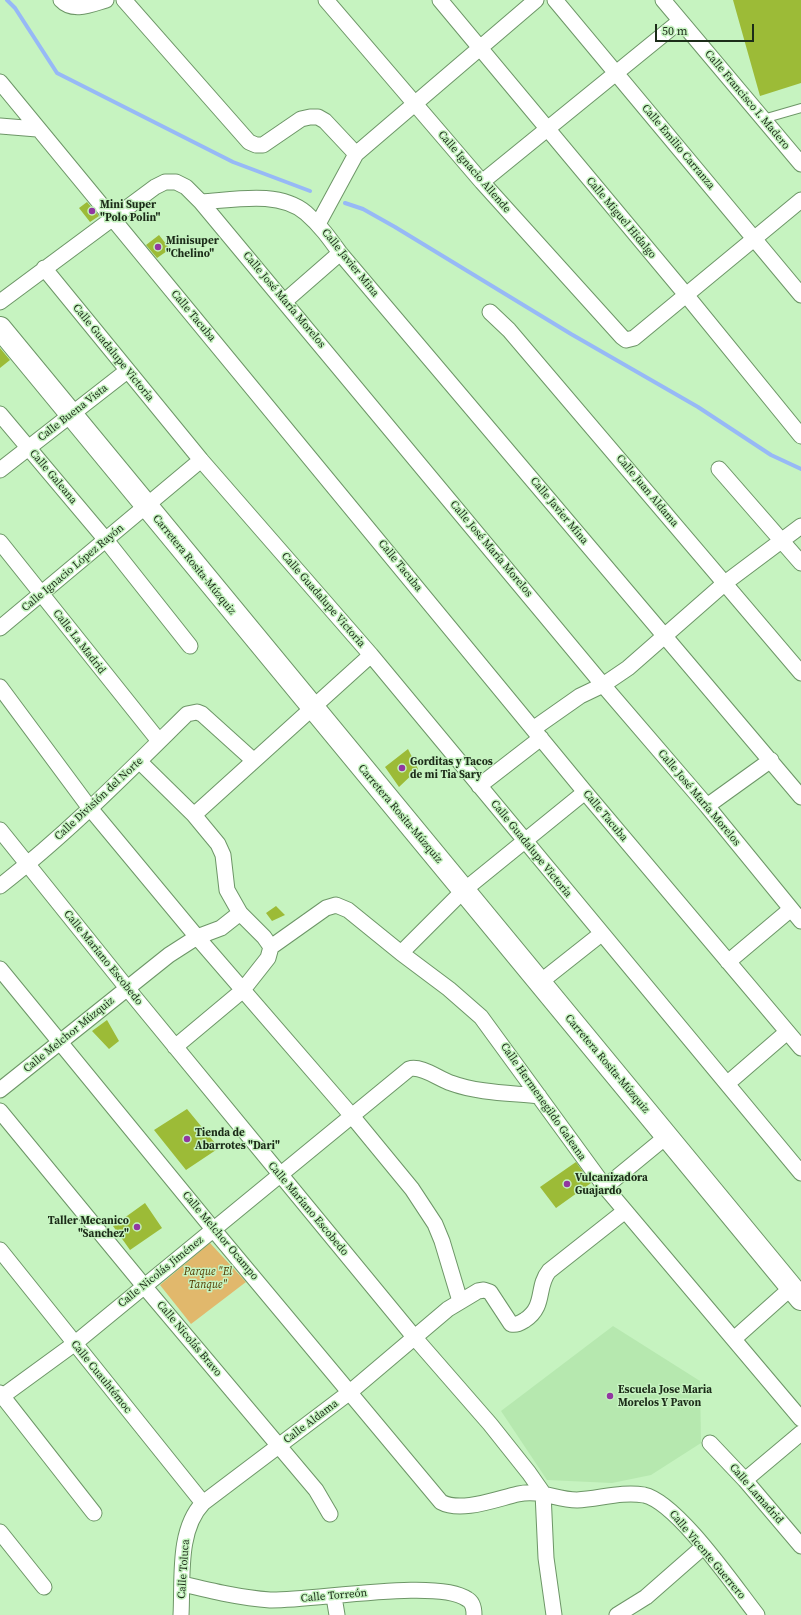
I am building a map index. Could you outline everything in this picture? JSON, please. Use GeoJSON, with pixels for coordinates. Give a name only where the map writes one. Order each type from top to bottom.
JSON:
{"type":"FeatureCollection","features":[{"type":"Feature","properties":{"kind":"main road","name":"Carretera Rosita-Múzquiz"},"geometry":{"type":"LineString","coordinates":[[0,328],[311,708],[667,1136],[796,1294]]}},
{"type":"Feature","properties":{"kind":"street"},"geometry":{"type":"LineString","coordinates":[[67,4],[106,0]]}},
{"type":"Feature","properties":{"kind":"street"},"geometry":{"type":"LineString","coordinates":[[124,0],[250,142],[256,145],[263,145],[301,119],[310,116],[318,117],[324,121],[356,154]]}},
{"type":"Feature","properties":{"kind":"street","name":"Calle Ignacio Allende"},"geometry":{"type":"LineString","coordinates":[[326,0],[482,182],[622,337],[626,340],[634,338],[687,296]]}},
{"type":"Feature","properties":{"kind":"street","name":"Calle Miguel Hidalgo"},"geometry":{"type":"LineString","coordinates":[[440,0],[546,129],[687,296],[801,436]]}},
{"type":"Feature","properties":{"kind":"street"},"geometry":{"type":"LineString","coordinates":[[318,224],[356,154],[479,47],[536,0]]}},
{"type":"Feature","properties":{"kind":"street","name":"Calle Emilio Carranza"},"geometry":{"type":"LineString","coordinates":[[555,0],[801,295]]}},
{"type":"Feature","properties":{"kind":"street","name":"Calle Francisco I. Madero"},"geometry":{"type":"LineString","coordinates":[[663,0],[763,119],[796,150],[801,164]]}},
{"type":"Feature","properties":{"kind":"street"},"geometry":{"type":"LineString","coordinates":[[482,182],[680,21]]}},
{"type":"Feature","properties":{"kind":"street","name":"Calle Tacuba"},"geometry":{"type":"LineString","coordinates":[[0,82],[37,129],[585,792],[801,1048]]}},
{"type":"Feature","properties":{"kind":"street"},"geometry":{"type":"LineString","coordinates":[[0,126],[37,129]]}},
{"type":"Feature","properties":{"kind":"street","name":"Calle José María Morelos"},"geometry":{"type":"LineString","coordinates":[[112,218],[155,187],[165,182],[176,182],[186,187],[201,202],[285,301],[603,685],[707,806],[801,921]]}},
{"type":"Feature","properties":{"kind":"street","name":"Calle Javier Mina"},"geometry":{"type":"LineString","coordinates":[[201,202],[274,200],[292,205],[305,212],[318,224],[340,253],[801,797]]}},
{"type":"Feature","properties":{"kind":"street"},"geometry":{"type":"LineString","coordinates":[[687,296],[801,200]]}},
{"type":"Feature","properties":{"kind":"street"},"geometry":{"type":"LineString","coordinates":[[0,302],[112,218]]}},
{"type":"Feature","properties":{"kind":"street"},"geometry":{"type":"LineString","coordinates":[[285,301],[340,253]]}},
{"type":"Feature","properties":{"kind":"street","name":"Calle Guadalupe Victoria"},"geometry":{"type":"LineString","coordinates":[[44,268],[201,460],[371,655],[601,934],[728,1083]]}},
{"type":"Feature","properties":{"kind":"street","name":"Calle Juan Aldama"},"geometry":{"type":"LineString","coordinates":[[490,312],[509,330],[801,673]]}},
{"type":"Feature","properties":{"kind":"street","name":"Calle Buena Vista"},"geometry":{"type":"LineString","coordinates":[[0,470],[127,371]]}},
{"type":"Feature","properties":{"kind":"street","name":"Calle Galeana"},"geometry":{"type":"LineString","coordinates":[[0,414],[106,540]]}},
{"type":"Feature","properties":{"kind":"street","name":"Calle Ignacio López Rayón"},"geometry":{"type":"LineString","coordinates":[[0,628],[201,460]]}},
{"type":"Feature","properties":{"kind":"street"},"geometry":{"type":"LineString","coordinates":[[719,469],[801,563]]}},
{"type":"Feature","properties":{"kind":"street"},"geometry":{"type":"LineString","coordinates":[[478,786],[580,696],[603,685],[628,668],[725,583],[801,526]]}},
{"type":"Feature","properties":{"kind":"street"},"geometry":{"type":"LineString","coordinates":[[106,540],[190,646]]}},
{"type":"Feature","properties":{"kind":"street","name":"Calle La Madrid"},"geometry":{"type":"LineString","coordinates":[[0,542],[159,741]]}},
{"type":"Feature","properties":{"kind":"street"},"geometry":{"type":"LineString","coordinates":[[194,815],[253,760],[371,655]]}},
{"type":"Feature","properties":{"kind":"street"},"geometry":{"type":"LineString","coordinates":[[0,687],[90,807],[196,937],[352,1116],[412,1189],[426,1208],[442,1241],[460,1300]]}},
{"type":"Feature","properties":{"kind":"street","name":"Calle División del Norte"},"geometry":{"type":"LineString","coordinates":[[0,886],[27,865],[140,762],[187,714],[197,712],[253,760]]}},
{"type":"Feature","properties":{"kind":"street"},"geometry":{"type":"LineString","coordinates":[[707,806],[771,760]]}},
{"type":"Feature","properties":{"kind":"street"},"geometry":{"type":"LineString","coordinates":[[140,762],[194,815],[221,849],[227,890],[240,913],[264,937],[271,947],[268,958],[242,991],[175,1047]]}},
{"type":"Feature","properties":{"kind":"street"},"geometry":{"type":"LineString","coordinates":[[401,953],[464,891],[585,792]]}},
{"type":"Feature","properties":{"kind":"street","name":"Calle Mariano Escobedo"},"geometry":{"type":"LineString","coordinates":[[0,830],[175,1047],[415,1338],[490,1424],[543,1493]]}},
{"type":"Feature","properties":{"kind":"street","name":"Calle Hermenegildo Galeana"},"geometry":{"type":"LineString","coordinates":[[271,947],[326,908],[336,905],[348,910],[401,953],[449,989],[482,1017],[605,1187],[735,1338],[801,1419]]}},
{"type":"Feature","properties":{"kind":"street"},"geometry":{"type":"LineString","coordinates":[[728,962],[791,910]]}},
{"type":"Feature","properties":{"kind":"street","name":"Calle Melchor Múzquiz"},"geometry":{"type":"LineString","coordinates":[[0,1090],[169,955],[196,937],[221,928],[240,913]]}},
{"type":"Feature","properties":{"kind":"street"},"geometry":{"type":"LineString","coordinates":[[539,983],[601,934]]}},
{"type":"Feature","properties":{"kind":"street","name":"Calle Melchor Ocampo"},"geometry":{"type":"LineString","coordinates":[[0,969],[213,1229],[441,1502],[450,1507],[462,1507],[525,1493],[543,1493]]}},
{"type":"Feature","properties":{"kind":"street"},"geometry":{"type":"LineString","coordinates":[[787,1032],[728,1083],[801,1173]]}},
{"type":"Feature","properties":{"kind":"street","name":"Calle Nicolás Jiménez"},"geometry":{"type":"LineString","coordinates":[[1,1396],[74,1344],[352,1116],[403,1072],[413,1068],[467,1088],[539,1096]]}},
{"type":"Feature","properties":{"kind":"street","name":"Calle Nicolás Bravo"},"geometry":{"type":"LineString","coordinates":[[2,1116],[319,1494],[330,1514]]}},
{"type":"Feature","properties":{"kind":"street"},"geometry":{"type":"LineString","coordinates":[[605,1187],[667,1136]]}},
{"type":"Feature","properties":{"kind":"street","name":"Calle Aldama"},"geometry":{"type":"LineString","coordinates":[[203,1503],[350,1392],[460,1300],[478,1291],[484,1290],[490,1292],[511,1324],[522,1322],[529,1317],[537,1307],[545,1276],[549,1270],[625,1211]]}},
{"type":"Feature","properties":{"kind":"street","name":"Calle Cuauhtémoc"},"geometry":{"type":"LineString","coordinates":[[0,1250],[203,1503]]}},
{"type":"Feature","properties":{"kind":"street"},"geometry":{"type":"LineString","coordinates":[[735,1338],[796,1294]]}},
{"type":"Feature","properties":{"kind":"street"},"geometry":{"type":"LineString","coordinates":[[1,1396],[94,1513]]}},
{"type":"Feature","properties":{"kind":"street"},"geometry":{"type":"LineString","coordinates":[[745,1480],[801,1433]]}},
{"type":"Feature","properties":{"kind":"street","name":"Calle Lamadrid"},"geometry":{"type":"LineString","coordinates":[[710,1443],[745,1480],[801,1546]]}},
{"type":"Feature","properties":{"kind":"street"},"geometry":{"type":"LineString","coordinates":[[543,1493],[546,1558],[554,1615]]}},
{"type":"Feature","properties":{"kind":"street","name":"Calle Vicente Guerrero"},"geometry":{"type":"LineString","coordinates":[[543,1493],[576,1500],[628,1494],[643,1495],[655,1498],[672,1512],[703,1547],[757,1615]]}},
{"type":"Feature","properties":{"kind":"street","name":"Calle Toluca"},"geometry":{"type":"LineString","coordinates":[[181,1615],[185,1542],[189,1525],[195,1512],[203,1503]]}},
{"type":"Feature","properties":{"kind":"street"},"geometry":{"type":"LineString","coordinates":[[0,1532],[44,1587]]}},
{"type":"Feature","properties":{"kind":"street"},"geometry":{"type":"LineString","coordinates":[[617,1615],[646,1597],[703,1547]]}},
{"type":"Feature","properties":{"kind":"street","name":"Calle Torreón"},"geometry":{"type":"LineString","coordinates":[[183,1584],[218,1592],[263,1599],[298,1600],[430,1590],[451,1593],[468,1599],[472,1603],[474,1615]]}},
{"type":"Feature","properties":{"kind":"street"},"geometry":{"type":"LineString","coordinates":[[334,1597],[337,1615]]}},
{"type":"Feature","properties":{"kind":"lane"},"geometry":{"type":"LineString","coordinates":[[763,119],[801,108]]}},
{"type":"Feature","properties":{"kind":"shaded area","name":"Escuela Jose Maria Morelos Y Pavon"},"geometry":{"type":"Polygon","coordinates":[[[613,1326],[700,1381],[701,1443],[651,1475],[612,1483],[547,1480],[501,1411],[613,1326]]]}},
{"type":"Feature","properties":{"kind":"green space","name":"Parque \"El Tanque\""},"geometry":{"type":"Polygon","coordinates":[[[210,1243],[246,1282],[191,1324],[160,1285],[210,1243]]]}},
{"type":"Feature","properties":{"kind":"building"},"geometry":{"type":"Polygon","coordinates":[[[733,0],[801,0],[801,83],[760,96],[733,0]]]}},
{"type":"Feature","properties":{"kind":"building","name":"Mini Super \"Polo Polin\""},"geometry":{"type":"Polygon","coordinates":[[[87,202],[99,216],[90,222],[79,208],[87,202]]]}},
{"type":"Feature","properties":{"kind":"building","name":"Minisuper \"Chelino\""},"geometry":{"type":"Polygon","coordinates":[[[159,235],[170,249],[157,258],[146,245],[159,235]]]}},
{"type":"Feature","properties":{"kind":"building"},"geometry":{"type":"Polygon","coordinates":[[[0,348],[10,360],[0,368],[0,348]]]}},
{"type":"Feature","properties":{"kind":"building","name":"Gorditas y Tacos de mi Tia Sary"},"geometry":{"type":"Polygon","coordinates":[[[408,749],[418,769],[399,787],[385,767],[408,749]]]}},
{"type":"Feature","properties":{"kind":"building"},"geometry":{"type":"Polygon","coordinates":[[[276,906],[285,915],[272,921],[266,913],[276,906]]]}},
{"type":"Feature","properties":{"kind":"building"},"geometry":{"type":"Polygon","coordinates":[[[107,1020],[119,1041],[109,1049],[92,1031],[107,1020]]]}},
{"type":"Feature","properties":{"kind":"building","name":"Tienda de Abarrotes \"Dari\""},"geometry":{"type":"Polygon","coordinates":[[[187,1109],[219,1148],[186,1170],[154,1130],[187,1109]]]}},
{"type":"Feature","properties":{"kind":"building","name":"Vulcanizadora Guajardo"},"geometry":{"type":"Polygon","coordinates":[[[576,1162],[591,1183],[556,1208],[540,1187],[576,1162]]]}},
{"type":"Feature","properties":{"kind":"building","name":"Taller Mecanico \"Sanchez\""},"geometry":{"type":"Polygon","coordinates":[[[145,1203],[162,1228],[130,1250],[113,1226],[145,1203]]]}},
{"type":"Feature","properties":{"kind":"waterway"},"geometry":{"type":"LineString","coordinates":[[7,0],[15,8],[57,73],[233,162],[310,191]]}},
{"type":"Feature","properties":{"kind":"waterway"},"geometry":{"type":"LineString","coordinates":[[345,203],[363,209],[395,227],[571,334],[698,407],[771,455],[801,469]]}},
{"type":"Feature","properties":{"kind":"place","name":"Mini Super \"Polo Polin\""},"geometry":{"type":"Point","coordinates":[92,211]}},
{"type":"Feature","properties":{"kind":"place","name":"Minisuper \"Chelino\""},"geometry":{"type":"Point","coordinates":[158,247]}},
{"type":"Feature","properties":{"kind":"place","name":"Gorditas y Tacos de mi Tia Sary"},"geometry":{"type":"Point","coordinates":[402,768]}},
{"type":"Feature","properties":{"kind":"place","name":"Tienda de Abarrotes \"Dari\""},"geometry":{"type":"Point","coordinates":[187,1139]}},
{"type":"Feature","properties":{"kind":"place","name":"Vulcanizadora Guajardo"},"geometry":{"type":"Point","coordinates":[567,1184]}},
{"type":"Feature","properties":{"kind":"place","name":"Taller Mecanico \"Sanchez\""},"geometry":{"type":"Point","coordinates":[137,1227]}},
{"type":"Feature","properties":{"kind":"place","name":"Escuela Jose Maria Morelos Y Pavon"},"geometry":{"type":"Point","coordinates":[610,1396]}}]}
